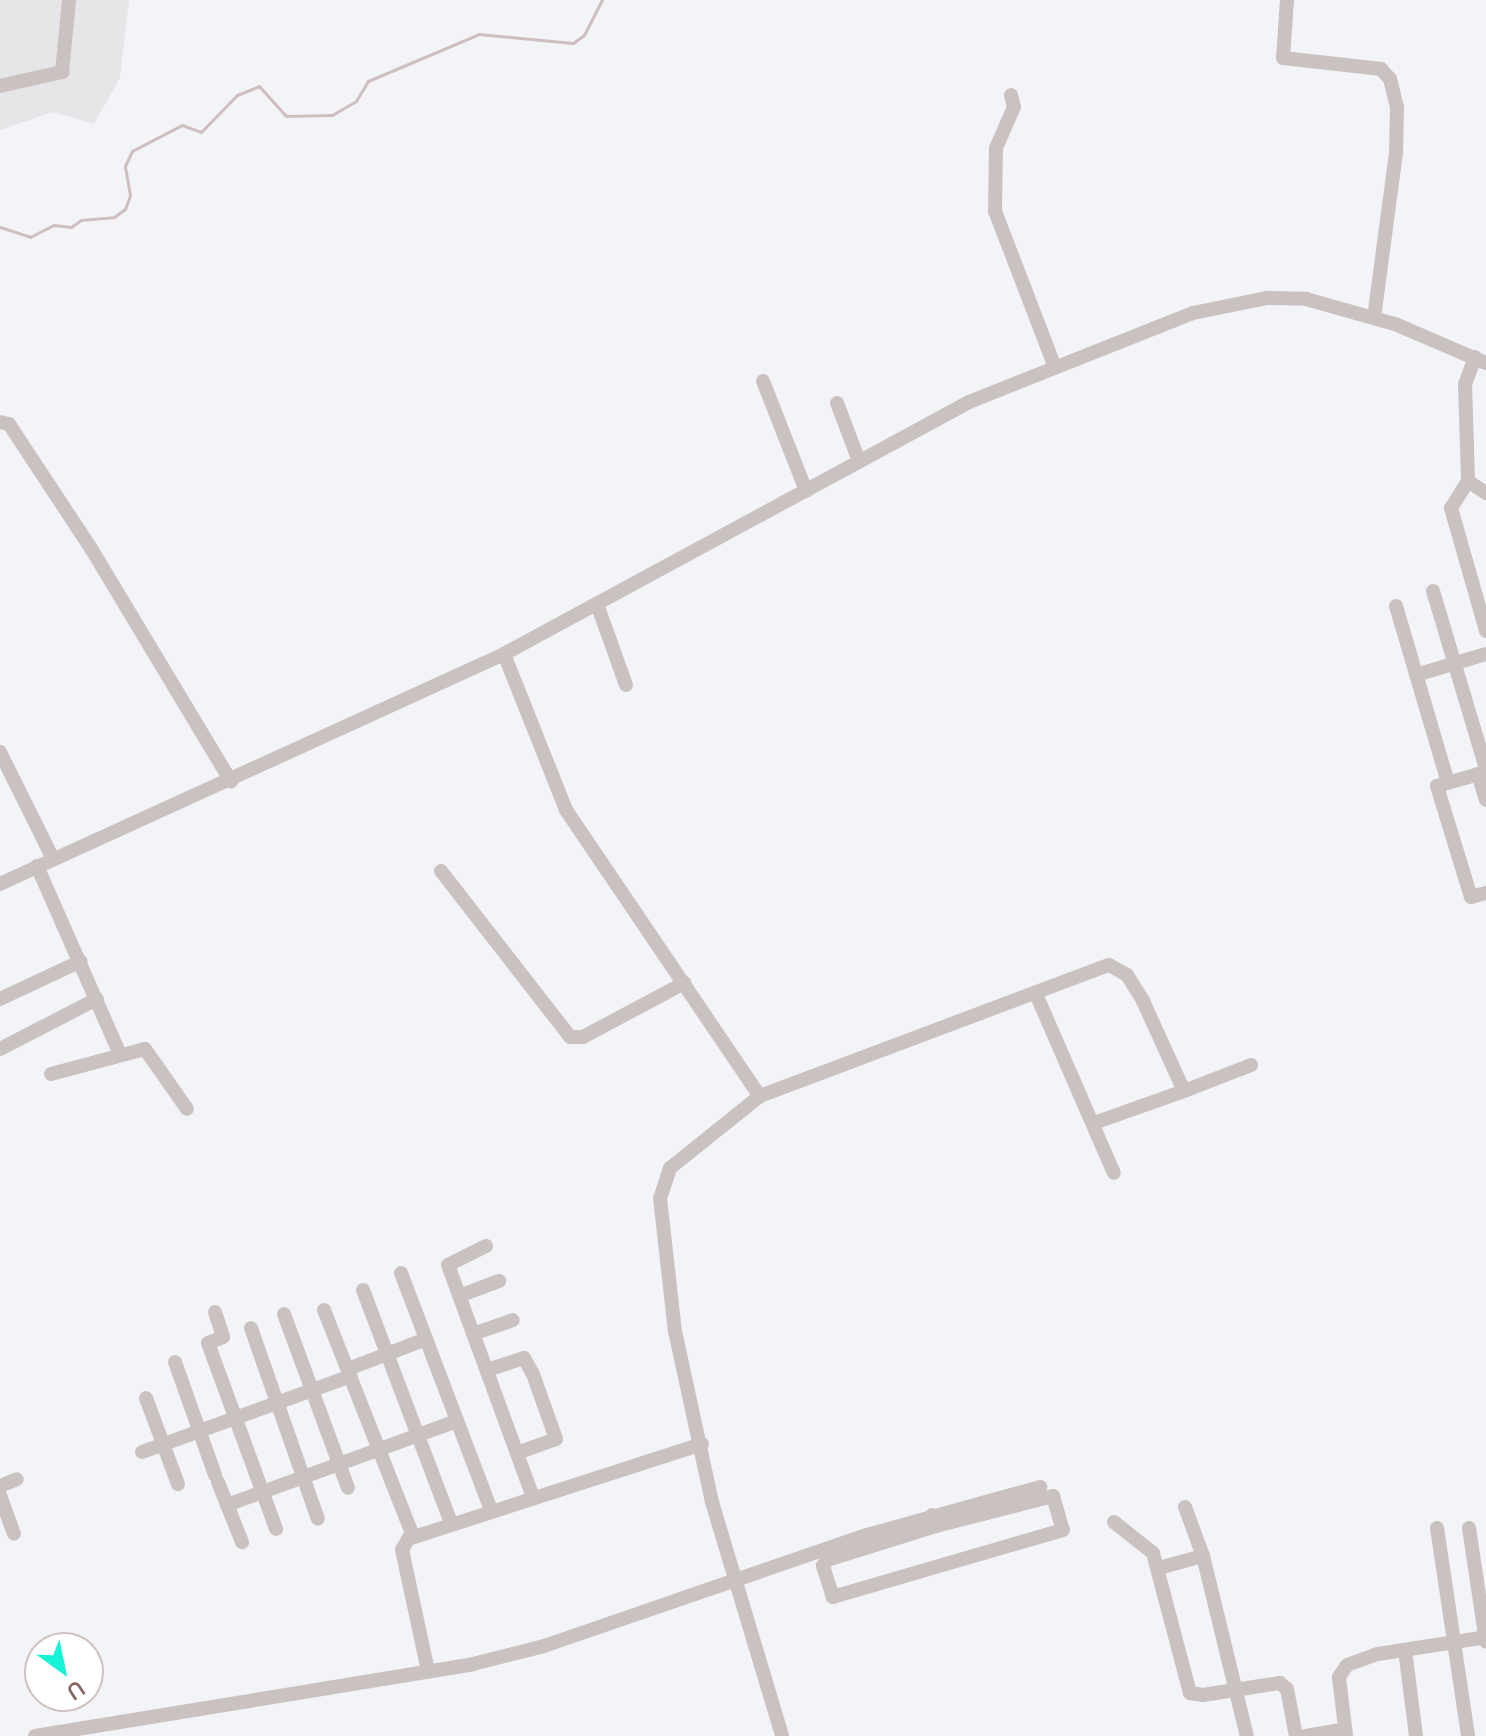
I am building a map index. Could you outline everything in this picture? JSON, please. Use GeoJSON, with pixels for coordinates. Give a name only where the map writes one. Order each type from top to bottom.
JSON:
{"type":"FeatureCollection","features":[{"type":"Feature","properties":{"kind":"street"},"geometry":{"type":"LineString","coordinates":[[0,86],[62,72],[69,0]]}},
{"type":"Feature","properties":{"kind":"street"},"geometry":{"type":"LineString","coordinates":[[1287,0],[1283,58],[1381,69],[1390,79],[1397,107],[1396,153],[1374,317]]}},
{"type":"Feature","properties":{"kind":"street"},"geometry":{"type":"LineString","coordinates":[[1011,95],[1014,107],[996,148],[995,211],[1055,367]]}},
{"type":"Feature","properties":{"kind":"street"},"geometry":{"type":"LineString","coordinates":[[0,884],[504,654],[961,406],[1193,313],[1267,298],[1321,302],[1374,317],[1480,360],[1466,381],[1468,481],[1451,508],[1486,631]]}},
{"type":"Feature","properties":{"kind":"street"},"geometry":{"type":"LineString","coordinates":[[763,381],[806,491]]}},
{"type":"Feature","properties":{"kind":"street"},"geometry":{"type":"LineString","coordinates":[[837,403],[859,461]]}},
{"type":"Feature","properties":{"kind":"street"},"geometry":{"type":"LineString","coordinates":[[0,422],[9,424],[84,537],[231,781]]}},
{"type":"Feature","properties":{"kind":"street"},"geometry":{"type":"LineString","coordinates":[[1468,481],[1486,493]]}},
{"type":"Feature","properties":{"kind":"street"},"geometry":{"type":"LineString","coordinates":[[1433,591],[1483,772],[1486,800]]}},
{"type":"Feature","properties":{"kind":"street"},"geometry":{"type":"LineString","coordinates":[[597,604],[626,685]]}},
{"type":"Feature","properties":{"kind":"street"},"geometry":{"type":"LineString","coordinates":[[1396,606],[1448,783]]}},
{"type":"Feature","properties":{"kind":"street"},"geometry":{"type":"LineString","coordinates":[[504,654],[566,810],[760,1096]]}},
{"type":"Feature","properties":{"kind":"street"},"geometry":{"type":"LineString","coordinates":[[1416,675],[1486,654]]}},
{"type":"Feature","properties":{"kind":"street"},"geometry":{"type":"LineString","coordinates":[[0,752],[53,859]]}},
{"type":"Feature","properties":{"kind":"street"},"geometry":{"type":"LineString","coordinates":[[1483,772],[1437,786],[1471,897],[1486,893]]}},
{"type":"Feature","properties":{"kind":"street"},"geometry":{"type":"LineString","coordinates":[[37,866],[120,1054]]}},
{"type":"Feature","properties":{"kind":"street"},"geometry":{"type":"LineString","coordinates":[[441,871],[570,1037],[583,1037],[684,983]]}},
{"type":"Feature","properties":{"kind":"street"},"geometry":{"type":"LineString","coordinates":[[0,999],[81,961]]}},
{"type":"Feature","properties":{"kind":"street"},"geometry":{"type":"LineString","coordinates":[[782,1736],[712,1502],[702,1444],[675,1331],[661,1221],[662,1179],[683,1156],[760,1096],[1109,965],[1121,969],[1143,1001],[1184,1091]]}},
{"type":"Feature","properties":{"kind":"street"},"geometry":{"type":"LineString","coordinates":[[1036,994],[1114,1173]]}},
{"type":"Feature","properties":{"kind":"street"},"geometry":{"type":"LineString","coordinates":[[0,1049],[97,999]]}},
{"type":"Feature","properties":{"kind":"street"},"geometry":{"type":"LineString","coordinates":[[51,1074],[120,1054],[147,1050],[187,1109]]}},
{"type":"Feature","properties":{"kind":"street"},"geometry":{"type":"LineString","coordinates":[[1094,1123],[1251,1065]]}},
{"type":"Feature","properties":{"kind":"street"},"geometry":{"type":"LineString","coordinates":[[486,1246],[448,1260],[532,1494]]}},
{"type":"Feature","properties":{"kind":"street"},"geometry":{"type":"LineString","coordinates":[[401,1273],[491,1510]]}},
{"type":"Feature","properties":{"kind":"street"},"geometry":{"type":"LineString","coordinates":[[459,1296],[499,1281]]}},
{"type":"Feature","properties":{"kind":"street"},"geometry":{"type":"LineString","coordinates":[[363,1290],[451,1523]]}},
{"type":"Feature","properties":{"kind":"street"},"geometry":{"type":"LineString","coordinates":[[324,1310],[413,1536]]}},
{"type":"Feature","properties":{"kind":"street"},"geometry":{"type":"LineString","coordinates":[[215,1312],[223,1337],[208,1343],[238,1417],[276,1529]]}},
{"type":"Feature","properties":{"kind":"street"},"geometry":{"type":"LineString","coordinates":[[284,1314],[348,1488]]}},
{"type":"Feature","properties":{"kind":"street"},"geometry":{"type":"LineString","coordinates":[[473,1334],[513,1320]]}},
{"type":"Feature","properties":{"kind":"street"},"geometry":{"type":"LineString","coordinates":[[251,1328],[318,1519]]}},
{"type":"Feature","properties":{"kind":"street"},"geometry":{"type":"LineString","coordinates":[[142,1452],[312,1390],[386,1354],[426,1339]]}},
{"type":"Feature","properties":{"kind":"street"},"geometry":{"type":"LineString","coordinates":[[487,1370],[524,1358],[533,1374],[556,1439],[517,1453]]}},
{"type":"Feature","properties":{"kind":"street"},"geometry":{"type":"LineString","coordinates":[[175,1362],[242,1542]]}},
{"type":"Feature","properties":{"kind":"street"},"geometry":{"type":"LineString","coordinates":[[146,1398],[178,1484]]}},
{"type":"Feature","properties":{"kind":"street"},"geometry":{"type":"LineString","coordinates":[[227,1505],[457,1421]]}},
{"type":"Feature","properties":{"kind":"street"},"geometry":{"type":"LineString","coordinates":[[532,1494],[702,1444]]}},
{"type":"Feature","properties":{"kind":"street"},"geometry":{"type":"LineString","coordinates":[[428,1671],[402,1550],[413,1536],[491,1510],[571,1478]]}},
{"type":"Feature","properties":{"kind":"street"},"geometry":{"type":"LineString","coordinates":[[0,1486],[17,1479]]}},
{"type":"Feature","properties":{"kind":"street"},"geometry":{"type":"LineString","coordinates":[[35,1736],[428,1671],[544,1646],[736,1579],[1040,1487]]}},
{"type":"Feature","properties":{"kind":"street"},"geometry":{"type":"LineString","coordinates":[[0,1495],[14,1534]]}},
{"type":"Feature","properties":{"kind":"street"},"geometry":{"type":"LineString","coordinates":[[1053,1496],[1063,1530],[833,1597],[823,1566],[827,1560],[934,1520],[1053,1496]]}},
{"type":"Feature","properties":{"kind":"street"},"geometry":{"type":"LineString","coordinates":[[1185,1507],[1203,1556],[1238,1688],[1247,1736]]}},
{"type":"Feature","properties":{"kind":"street"},"geometry":{"type":"LineString","coordinates":[[1114,1522],[1149,1545],[1159,1568],[1190,1693],[1284,1685],[1296,1736]]}},
{"type":"Feature","properties":{"kind":"street"},"geometry":{"type":"LineString","coordinates":[[1437,1528],[1468,1736]]}},
{"type":"Feature","properties":{"kind":"street"},"geometry":{"type":"LineString","coordinates":[[1306,1736],[1346,1733],[1342,1669],[1353,1661],[1486,1639],[1469,1528]]}},
{"type":"Feature","properties":{"kind":"street"},"geometry":{"type":"LineString","coordinates":[[1159,1568],[1203,1556]]}},
{"type":"Feature","properties":{"kind":"street"},"geometry":{"type":"LineString","coordinates":[[1405,1650],[1416,1736]]}},
{"type":"Feature","properties":{"kind":"shaded area"},"geometry":{"type":"Polygon","coordinates":[[[0,0],[129,0],[120,78],[94,124],[53,112],[0,130],[0,0]]]}},
{"type":"Feature","properties":{"kind":"waterway"},"geometry":{"type":"LineString","coordinates":[[0,227],[30,237],[54,225],[71,227],[81,220],[114,217],[125,209],[130,195],[125,166],[132,151],[182,125],[201,132],[237,95],[259,86],[286,116],[332,115],[356,101],[368,81],[479,34],[573,43],[584,35],[602,0]]}}]}
